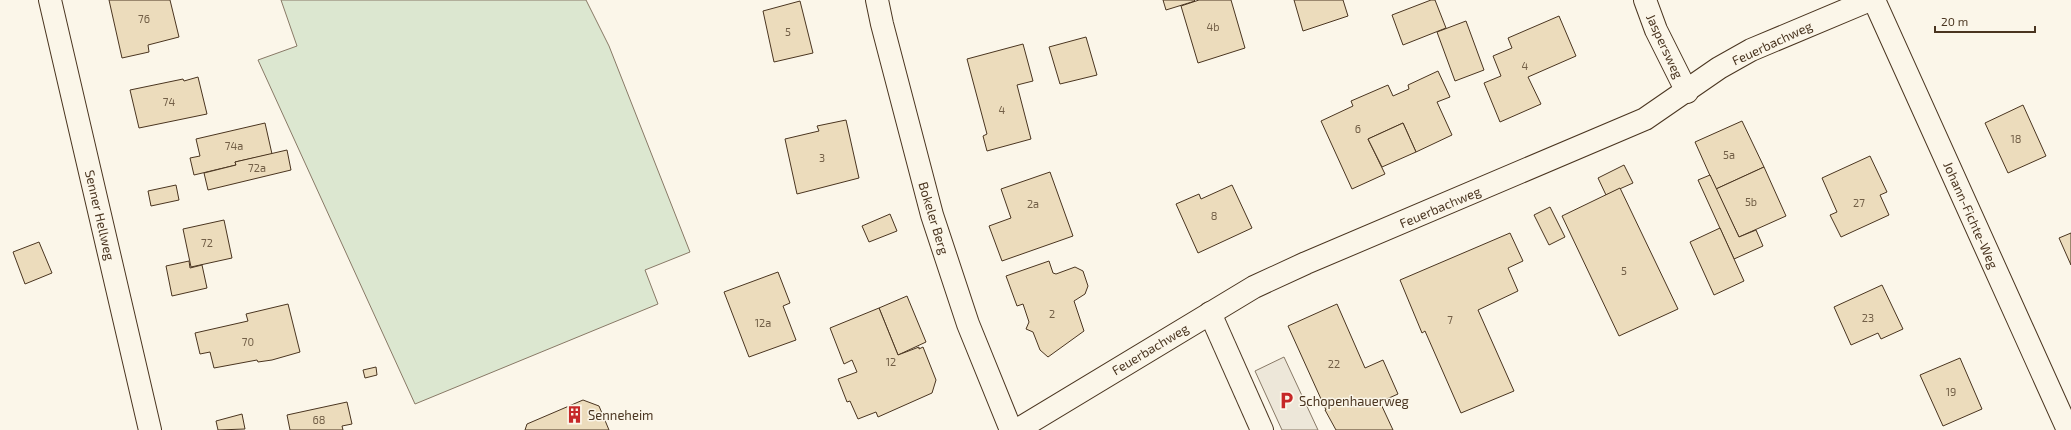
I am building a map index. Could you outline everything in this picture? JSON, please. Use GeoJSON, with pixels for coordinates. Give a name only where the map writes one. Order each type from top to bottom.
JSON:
{"type":"FeatureCollection","features":[{"type":"Feature","properties":{"kind":"street","name":"Senner Hellweg"},"geometry":{"type":"LineString","coordinates":[[50,0],[150,430]]}},
{"type":"Feature","properties":{"kind":"street","name":"Bokeler Berg"},"geometry":{"type":"LineString","coordinates":[[877,0],[932,216],[968,324],[1011,430]]}},
{"type":"Feature","properties":{"kind":"street","name":"Jaspersweg"},"geometry":{"type":"LineString","coordinates":[[1645,0],[1656,30],[1687,92]]}},
{"type":"Feature","properties":{"kind":"street","name":"Feuerbachweg"},"geometry":{"type":"LineString","coordinates":[[1017,430],[1254,287],[1306,263],[1645,120],[1687,92],[1719,68],[1751,50],[1870,0]]}},
{"type":"Feature","properties":{"kind":"street","name":"Johann-Fichte-Weg"},"geometry":{"type":"LineString","coordinates":[[1874,0],[2068,430]]}},
{"type":"Feature","properties":{"kind":"street"},"geometry":{"type":"LineString","coordinates":[[1210,313],[1262,430]]}},
{"type":"Feature","properties":{"kind":"green space"},"geometry":{"type":"Polygon","coordinates":[[[281,0],[586,0],[609,46],[690,252],[645,270],[658,304],[415,404],[258,60],[297,46],[281,0]]]}},
{"type":"Feature","properties":{"kind":"shaded area","name":"Schopenhauerweg"},"geometry":{"type":"Polygon","coordinates":[[[1284,357],[1318,430],[1282,430],[1255,371],[1284,357]]]}},
{"type":"Feature","properties":{"kind":"building"},"geometry":{"type":"Polygon","coordinates":[[[109,0],[170,0],[179,37],[148,45],[149,52],[122,58],[109,0]]]}},
{"type":"Feature","properties":{"kind":"building"},"geometry":{"type":"Polygon","coordinates":[[[1163,0],[1194,0],[1195,1],[1166,10],[1163,0]]]}},
{"type":"Feature","properties":{"kind":"building"},"geometry":{"type":"Polygon","coordinates":[[[1199,0],[1231,0],[1245,48],[1198,63],[1181,6],[1199,0]]]}},
{"type":"Feature","properties":{"kind":"building"},"geometry":{"type":"Polygon","coordinates":[[[1294,0],[1343,0],[1348,16],[1303,31],[1294,0]]]}},
{"type":"Feature","properties":{"kind":"building"},"geometry":{"type":"Polygon","coordinates":[[[1431,0],[1435,0],[1446,28],[1403,45],[1392,15],[1431,0]]]}},
{"type":"Feature","properties":{"kind":"building"},"geometry":{"type":"Polygon","coordinates":[[[800,1],[813,53],[774,62],[763,11],[800,1]]]}},
{"type":"Feature","properties":{"kind":"building"},"geometry":{"type":"Polygon","coordinates":[[[1559,16],[1576,56],[1528,77],[1541,104],[1500,122],[1484,83],[1501,76],[1493,56],[1512,48],[1508,38],[1559,16]]]}},
{"type":"Feature","properties":{"kind":"building"},"geometry":{"type":"Polygon","coordinates":[[[1466,21],[1484,70],[1455,81],[1437,32],[1466,21]]]}},
{"type":"Feature","properties":{"kind":"building"},"geometry":{"type":"Polygon","coordinates":[[[1086,37],[1097,75],[1060,84],[1049,47],[1086,37]]]}},
{"type":"Feature","properties":{"kind":"building"},"geometry":{"type":"Polygon","coordinates":[[[1023,44],[1033,81],[1017,85],[1031,139],[987,151],[983,136],[987,134],[967,59],[1023,44]]]}},
{"type":"Feature","properties":{"kind":"building"},"geometry":{"type":"Polygon","coordinates":[[[1438,71],[1450,97],[1437,102],[1452,135],[1416,152],[1403,123],[1368,139],[1385,174],[1352,189],[1321,121],[1353,106],[1351,101],[1388,85],[1393,96],[1409,89],[1408,85],[1438,71]]]}},
{"type":"Feature","properties":{"kind":"building"},"geometry":{"type":"Polygon","coordinates":[[[198,77],[207,114],[139,128],[130,90],[183,79],[184,81],[198,77]]]}},
{"type":"Feature","properties":{"kind":"building"},"geometry":{"type":"Polygon","coordinates":[[[2023,105],[2046,156],[2008,173],[1985,123],[2023,105]]]}},
{"type":"Feature","properties":{"kind":"building"},"geometry":{"type":"Polygon","coordinates":[[[846,120],[859,178],[797,194],[785,139],[819,131],[817,126],[846,120]]]}},
{"type":"Feature","properties":{"kind":"building"},"geometry":{"type":"Polygon","coordinates":[[[1742,121],[1764,167],[1716,189],[1695,142],[1742,121]]]}},
{"type":"Feature","properties":{"kind":"building"},"geometry":{"type":"Polygon","coordinates":[[[265,123],[272,154],[235,162],[236,165],[194,175],[190,158],[200,156],[196,139],[265,123]]]}},
{"type":"Feature","properties":{"kind":"building"},"geometry":{"type":"Polygon","coordinates":[[[1403,123],[1416,152],[1382,167],[1368,139],[1403,123]]]}},
{"type":"Feature","properties":{"kind":"building"},"geometry":{"type":"Polygon","coordinates":[[[287,150],[291,170],[208,190],[204,173],[236,165],[235,162],[287,150]]]}},
{"type":"Feature","properties":{"kind":"building"},"geometry":{"type":"Polygon","coordinates":[[[1870,156],[1887,192],[1880,195],[1889,215],[1841,237],[1830,215],[1837,212],[1822,178],[1870,156]]]}},
{"type":"Feature","properties":{"kind":"building"},"geometry":{"type":"Polygon","coordinates":[[[1624,165],[1633,183],[1606,195],[1598,178],[1624,165]]]}},
{"type":"Feature","properties":{"kind":"building"},"geometry":{"type":"Polygon","coordinates":[[[1764,167],[1786,216],[1739,237],[1716,189],[1764,167]]]}},
{"type":"Feature","properties":{"kind":"building"},"geometry":{"type":"Polygon","coordinates":[[[1050,172],[1073,236],[1002,261],[989,226],[1011,218],[1001,189],[1050,172]]]}},
{"type":"Feature","properties":{"kind":"building"},"geometry":{"type":"Polygon","coordinates":[[[1710,175],[1739,237],[1756,230],[1763,246],[1734,259],[1698,180],[1710,175]]]}},
{"type":"Feature","properties":{"kind":"building"},"geometry":{"type":"Polygon","coordinates":[[[176,185],[179,200],[151,206],[148,191],[176,185]]]}},
{"type":"Feature","properties":{"kind":"building"},"geometry":{"type":"Polygon","coordinates":[[[1232,185],[1252,228],[1198,253],[1176,204],[1199,194],[1201,199],[1232,185]]]}},
{"type":"Feature","properties":{"kind":"building"},"geometry":{"type":"Polygon","coordinates":[[[1620,188],[1678,309],[1619,336],[1562,216],[1620,188]]]}},
{"type":"Feature","properties":{"kind":"building"},"geometry":{"type":"Polygon","coordinates":[[[1550,207],[1565,237],[1549,245],[1534,215],[1550,207]]]}},
{"type":"Feature","properties":{"kind":"building"},"geometry":{"type":"Polygon","coordinates":[[[890,214],[897,231],[869,242],[862,226],[890,214]]]}},
{"type":"Feature","properties":{"kind":"building"},"geometry":{"type":"Polygon","coordinates":[[[224,220],[232,258],[191,267],[183,229],[224,220]]]}},
{"type":"Feature","properties":{"kind":"building"},"geometry":{"type":"Polygon","coordinates":[[[1720,228],[1744,281],[1714,295],[1690,242],[1720,228]]]}},
{"type":"Feature","properties":{"kind":"building"},"geometry":{"type":"Polygon","coordinates":[[[1510,233],[1523,261],[1508,268],[1518,291],[1478,310],[1514,391],[1461,413],[1425,331],[1422,333],[1400,280],[1510,233]]]}},
{"type":"Feature","properties":{"kind":"building"},"geometry":{"type":"Polygon","coordinates":[[[2071,233],[2071,265],[2059,238],[2071,233]]]}},
{"type":"Feature","properties":{"kind":"building"},"geometry":{"type":"Polygon","coordinates":[[[39,242],[52,273],[25,284],[13,252],[39,242]]]}},
{"type":"Feature","properties":{"kind":"building"},"geometry":{"type":"Polygon","coordinates":[[[189,261],[190,268],[202,265],[207,288],[172,296],[166,266],[189,261]]]}},
{"type":"Feature","properties":{"kind":"building"},"geometry":{"type":"Polygon","coordinates":[[[1049,261],[1053,273],[1056,274],[1075,267],[1083,271],[1088,286],[1085,294],[1074,301],[1084,331],[1048,357],[1040,350],[1033,332],[1026,329],[1029,322],[1023,304],[1017,306],[1006,276],[1049,261]]]}},
{"type":"Feature","properties":{"kind":"building"},"geometry":{"type":"Polygon","coordinates":[[[778,272],[790,303],[783,306],[796,340],[749,357],[724,292],[778,272]]]}},
{"type":"Feature","properties":{"kind":"building"},"geometry":{"type":"Polygon","coordinates":[[[1882,285],[1903,329],[1881,339],[1878,333],[1851,345],[1834,307],[1882,285]]]}},
{"type":"Feature","properties":{"kind":"building"},"geometry":{"type":"Polygon","coordinates":[[[907,296],[926,342],[898,355],[879,308],[907,296]]]}},
{"type":"Feature","properties":{"kind":"building"},"geometry":{"type":"Polygon","coordinates":[[[288,304],[300,352],[272,360],[258,362],[257,360],[214,368],[210,352],[200,354],[195,333],[248,321],[246,314],[288,304]]]}},
{"type":"Feature","properties":{"kind":"building"},"geometry":{"type":"Polygon","coordinates":[[[1337,304],[1365,368],[1383,360],[1398,394],[1380,402],[1393,430],[1336,430],[1325,410],[1288,326],[1337,304]]]}},
{"type":"Feature","properties":{"kind":"building"},"geometry":{"type":"Polygon","coordinates":[[[879,308],[898,355],[919,347],[919,349],[923,347],[936,380],[932,393],[878,417],[876,412],[858,419],[850,401],[847,402],[838,379],[857,372],[852,360],[844,364],[830,328],[879,308]]]}},
{"type":"Feature","properties":{"kind":"building"},"geometry":{"type":"Polygon","coordinates":[[[1960,358],[1982,409],[1943,426],[1920,375],[1960,358]]]}},
{"type":"Feature","properties":{"kind":"building"},"geometry":{"type":"Polygon","coordinates":[[[376,367],[377,375],[365,378],[363,370],[376,367]]]}},
{"type":"Feature","properties":{"kind":"building","name":"Senneheim"},"geometry":{"type":"Polygon","coordinates":[[[583,400],[599,406],[609,430],[525,430],[527,424],[583,400]]]}},
{"type":"Feature","properties":{"kind":"building"},"geometry":{"type":"Polygon","coordinates":[[[347,402],[352,424],[342,426],[343,430],[290,430],[287,415],[347,402]]]}},
{"type":"Feature","properties":{"kind":"building"},"geometry":{"type":"Polygon","coordinates":[[[242,414],[245,429],[218,430],[216,421],[242,414]]]}},
{"type":"Feature","properties":{"kind":"place","name":"Schopenhauerweg"},"geometry":{"type":"Point","coordinates":[1286,401]}},
{"type":"Feature","properties":{"kind":"place","name":"Senneheim"},"geometry":{"type":"Point","coordinates":[575,415]}}]}
